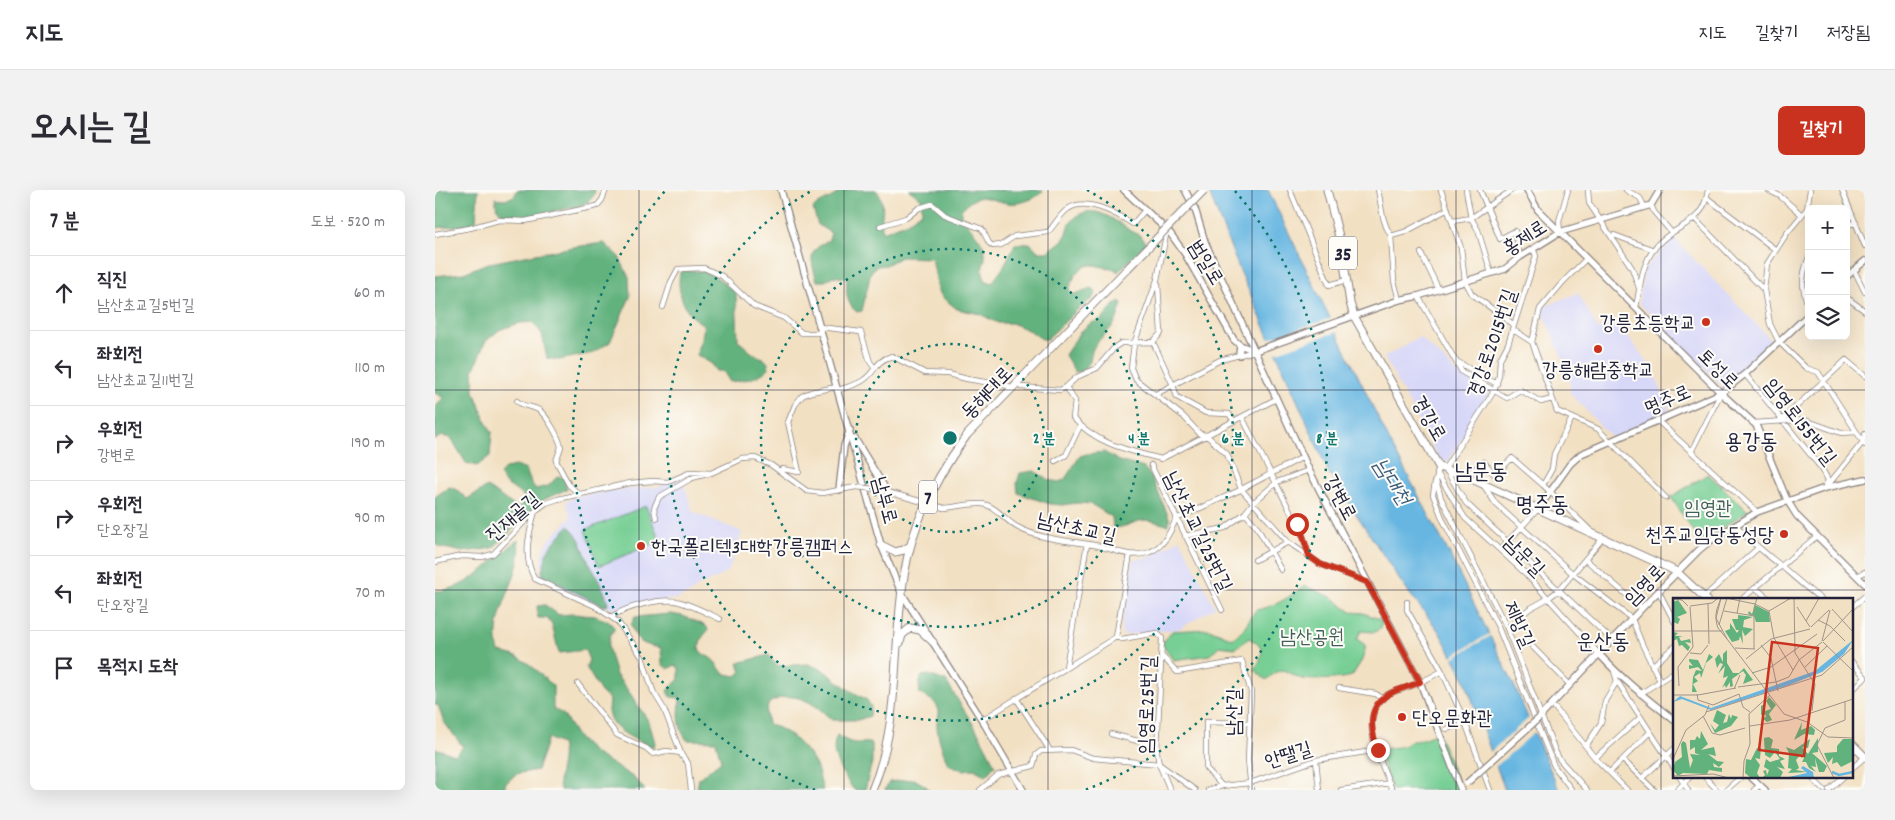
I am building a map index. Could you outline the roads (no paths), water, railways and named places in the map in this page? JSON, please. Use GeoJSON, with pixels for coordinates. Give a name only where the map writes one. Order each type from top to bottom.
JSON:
{"type":"FeatureCollection","features":[{"type":"Feature","properties":{"kind":"main road","name":"동해대로"},"geometry":{"type":"LineString","coordinates":[[872,790],[887,744],[892,711],[901,592],[910,546],[923,507],[952,455],[967,435],[1204,190]]}},
{"type":"Feature","properties":{"kind":"main road","name":"경강로"},"geometry":{"type":"LineString","coordinates":[[1327,190],[1341,244],[1350,303],[1354,316],[1440,469],[1465,476],[1677,572],[1705,598]]}},
{"type":"Feature","properties":{"kind":"main road"},"geometry":{"type":"LineString","coordinates":[[881,545],[895,552],[910,546]]}},
{"type":"Feature","properties":{"kind":"main road"},"geometry":{"type":"LineString","coordinates":[[897,655],[902,635],[909,628],[920,630],[933,642]]}},
{"type":"Feature","properties":{"kind":"main road"},"geometry":{"type":"LineString","coordinates":[[1853,746],[1865,757]]}},
{"type":"Feature","properties":{"kind":"street"},"geometry":{"type":"LineString","coordinates":[[435,234],[499,220],[525,221],[597,206],[606,190]]}},
{"type":"Feature","properties":{"kind":"street","name":"남부로"},"geometry":{"type":"LineString","coordinates":[[781,190],[881,545],[901,592],[982,720],[1023,790]]}},
{"type":"Feature","properties":{"kind":"street","name":"범일로"},"geometry":{"type":"LineString","coordinates":[[1124,190],[1167,230],[1185,254],[1234,340],[1240,345]]}},
{"type":"Feature","properties":{"kind":"street","name":"강변로"},"geometry":{"type":"LineString","coordinates":[[1185,190],[1195,209],[1205,242],[1256,350],[1276,399],[1309,470],[1420,682],[1462,790]]}},
{"type":"Feature","properties":{"kind":"street"},"geometry":{"type":"LineString","coordinates":[[1290,190],[1329,285],[1347,280]]}},
{"type":"Feature","properties":{"kind":"street"},"geometry":{"type":"LineString","coordinates":[[1378,190],[1381,217],[1391,236],[1394,281],[1399,300]]}},
{"type":"Feature","properties":{"kind":"street"},"geometry":{"type":"LineString","coordinates":[[1441,190],[1461,248],[1465,281],[1472,294],[1532,342],[1551,399],[1557,411],[1597,429],[1666,498]]}},
{"type":"Feature","properties":{"kind":"street"},"geometry":{"type":"LineString","coordinates":[[1465,190],[1471,218],[1478,230],[1491,273]]}},
{"type":"Feature","properties":{"kind":"street"},"geometry":{"type":"LineString","coordinates":[[1481,190],[1500,239],[1515,231],[1520,257]]}},
{"type":"Feature","properties":{"kind":"street"},"geometry":{"type":"LineString","coordinates":[[1453,222],[1471,218],[1512,190]]}},
{"type":"Feature","properties":{"kind":"street","name":"토성로"},"geometry":{"type":"LineString","coordinates":[[1527,190],[1538,210],[1721,393],[1756,425],[1787,500],[1797,516],[1865,584]]}},
{"type":"Feature","properties":{"kind":"street"},"geometry":{"type":"LineString","coordinates":[[1560,232],[1559,221],[1568,190]]}},
{"type":"Feature","properties":{"kind":"street"},"geometry":{"type":"LineString","coordinates":[[1588,190],[1589,203],[1632,268],[1640,289]]}},
{"type":"Feature","properties":{"kind":"street"},"geometry":{"type":"LineString","coordinates":[[1626,190],[1640,198],[1644,206]]}},
{"type":"Feature","properties":{"kind":"street"},"geometry":{"type":"LineString","coordinates":[[1659,190],[1651,205],[1654,212],[1673,233]]}},
{"type":"Feature","properties":{"kind":"street"},"geometry":{"type":"LineString","coordinates":[[1636,307],[1643,266],[1658,244],[1695,219],[1707,198],[1708,190]]}},
{"type":"Feature","properties":{"kind":"street"},"geometry":{"type":"LineString","coordinates":[[1768,190],[1780,196],[1802,215]]}},
{"type":"Feature","properties":{"kind":"street"},"geometry":{"type":"LineString","coordinates":[[1808,205],[1810,190]]}},
{"type":"Feature","properties":{"kind":"street"},"geometry":{"type":"LineString","coordinates":[[1842,190],[1865,246]]}},
{"type":"Feature","properties":{"kind":"street"},"geometry":{"type":"LineString","coordinates":[[1707,198],[1776,250]]}},
{"type":"Feature","properties":{"kind":"street"},"geometry":{"type":"LineString","coordinates":[[880,226],[906,218],[919,208],[932,204],[945,215],[982,229],[989,243],[993,246],[1001,245],[1015,236],[1048,232],[1068,209],[1079,204],[1093,204],[1121,216],[1133,224],[1145,210]]}},
{"type":"Feature","properties":{"kind":"street","name":"홍제로"},"geometry":{"type":"LineString","coordinates":[[1256,350],[1399,300],[1505,269],[1533,248],[1560,232],[1651,205]]}},
{"type":"Feature","properties":{"kind":"street"},"geometry":{"type":"LineString","coordinates":[[1391,236],[1405,232],[1448,209]]}},
{"type":"Feature","properties":{"kind":"street"},"geometry":{"type":"LineString","coordinates":[[1805,212],[1787,233],[1767,264],[1764,290],[1769,324],[1779,342],[1806,368],[1818,372],[1864,444]]}},
{"type":"Feature","properties":{"kind":"street"},"geometry":{"type":"LineString","coordinates":[[1695,219],[1764,290]]}},
{"type":"Feature","properties":{"kind":"street"},"geometry":{"type":"LineString","coordinates":[[1850,224],[1856,223]]}},
{"type":"Feature","properties":{"kind":"street"},"geometry":{"type":"LineString","coordinates":[[1167,230],[1157,280],[1135,344],[1131,368],[1136,380],[1156,394],[1183,416],[1200,434],[1206,435],[1227,454],[1241,489],[1288,542],[1320,564],[1367,582]]}},
{"type":"Feature","properties":{"kind":"street"},"geometry":{"type":"LineString","coordinates":[[1612,237],[1614,235],[1654,250]]}},
{"type":"Feature","properties":{"kind":"street","name":"경강로2015번길"},"geometry":{"type":"LineString","coordinates":[[1440,469],[1494,392],[1497,384],[1500,359],[1508,344],[1536,256],[1533,248]]}},
{"type":"Feature","properties":{"kind":"street"},"geometry":{"type":"LineString","coordinates":[[1421,253],[1438,288]]}},
{"type":"Feature","properties":{"kind":"street"},"geometry":{"type":"LineString","coordinates":[[1532,342],[1540,309],[1586,259]]}},
{"type":"Feature","properties":{"kind":"street"},"geometry":{"type":"LineString","coordinates":[[1850,273],[1865,261]]}},
{"type":"Feature","properties":{"kind":"street"},"geometry":{"type":"LineString","coordinates":[[1805,267],[1802,288],[1805,297]]}},
{"type":"Feature","properties":{"kind":"street"},"geometry":{"type":"LineString","coordinates":[[663,307],[671,282],[678,269],[704,268],[722,276],[754,306],[784,318],[802,333],[821,330],[861,332],[869,362],[874,366]]}},
{"type":"Feature","properties":{"kind":"street"},"geometry":{"type":"LineString","coordinates":[[1853,270],[1865,292]]}},
{"type":"Feature","properties":{"kind":"street"},"geometry":{"type":"LineString","coordinates":[[1021,387],[1060,390],[1077,377],[1097,368],[1115,347],[1121,344],[1153,342],[1161,334],[1157,280]]}},
{"type":"Feature","properties":{"kind":"street"},"geometry":{"type":"LineString","coordinates":[[1418,296],[1462,372],[1507,398],[1520,390],[1541,402],[1551,399]]}},
{"type":"Feature","properties":{"kind":"street"},"geometry":{"type":"LineString","coordinates":[[1850,300],[1865,311]]}},
{"type":"Feature","properties":{"kind":"street","name":"명주로"},"geometry":{"type":"LineString","coordinates":[[1538,509],[1570,464],[1581,454],[1721,393],[1745,374],[1805,318]]}},
{"type":"Feature","properties":{"kind":"street"},"geometry":{"type":"LineString","coordinates":[[1153,342],[1177,397],[1206,413],[1229,414],[1234,421]]}},
{"type":"Feature","properties":{"kind":"street"},"geometry":{"type":"LineString","coordinates":[[1239,355],[1240,345],[1256,350]]}},
{"type":"Feature","properties":{"kind":"street"},"geometry":{"type":"LineString","coordinates":[[1156,394],[1220,360],[1256,350]]}},
{"type":"Feature","properties":{"kind":"street"},"geometry":{"type":"LineString","coordinates":[[779,471],[782,468],[799,472],[788,422],[795,405],[803,396],[811,392],[838,389],[863,381],[874,366],[892,356],[925,373],[947,374],[1009,386]]}},
{"type":"Feature","properties":{"kind":"street"},"geometry":{"type":"LineString","coordinates":[[1455,360],[1497,384]]}},
{"type":"Feature","properties":{"kind":"street"},"geometry":{"type":"LineString","coordinates":[[1782,420],[1846,360],[1865,376]]}},
{"type":"Feature","properties":{"kind":"street","name":"임영로155번길"},"geometry":{"type":"LineString","coordinates":[[1745,374],[1822,469],[1828,480],[1825,488]]}},
{"type":"Feature","properties":{"kind":"street"},"geometry":{"type":"LineString","coordinates":[[1066,387],[1075,401],[1073,418],[1080,426],[1108,444],[1161,459],[1276,399]]}},
{"type":"Feature","properties":{"kind":"street"},"geometry":{"type":"LineString","coordinates":[[1691,452],[1721,393]]}},
{"type":"Feature","properties":{"kind":"street"},"geometry":{"type":"LineString","coordinates":[[517,401],[520,404],[538,410],[556,433],[561,447],[556,461],[569,484],[579,494]]}},
{"type":"Feature","properties":{"kind":"street"},"geometry":{"type":"LineString","coordinates":[[1242,416],[1303,536],[1309,556]]}},
{"type":"Feature","properties":{"kind":"street"},"geometry":{"type":"LineString","coordinates":[[1543,484],[1552,469],[1554,454],[1572,418]]}},
{"type":"Feature","properties":{"kind":"street"},"geometry":{"type":"LineString","coordinates":[[1657,420],[1757,512]]}},
{"type":"Feature","properties":{"kind":"street"},"geometry":{"type":"LineString","coordinates":[[1753,422],[1805,420],[1841,433],[1857,432]]}},
{"type":"Feature","properties":{"kind":"street"},"geometry":{"type":"LineString","coordinates":[[1055,461],[1066,455],[1080,426]]}},
{"type":"Feature","properties":{"kind":"street"},"geometry":{"type":"LineString","coordinates":[[839,490],[844,446],[850,430]]}},
{"type":"Feature","properties":{"kind":"street"},"geometry":{"type":"LineString","coordinates":[[850,430],[888,493]]}},
{"type":"Feature","properties":{"kind":"street"},"geometry":{"type":"LineString","coordinates":[[1825,488],[1864,444],[1865,434]]}},
{"type":"Feature","properties":{"kind":"street"},"geometry":{"type":"LineString","coordinates":[[1177,519],[1303,457]]}},
{"type":"Feature","properties":{"kind":"street","name":"남산초교길"},"geometry":{"type":"LineString","coordinates":[[655,518],[654,508],[659,497],[692,478],[711,473],[743,459],[755,458],[779,471],[807,491],[823,492],[857,487],[875,489],[944,508],[983,504],[1017,526],[1038,536],[1087,544],[1130,554],[1149,552],[1158,547],[1168,537],[1177,519]]}},
{"type":"Feature","properties":{"kind":"street"},"geometry":{"type":"LineString","coordinates":[[1465,476],[1484,462],[1495,475],[1511,458],[1543,484],[1594,534]]}},
{"type":"Feature","properties":{"kind":"street","name":"남산초교길25번길"},"geometry":{"type":"LineString","coordinates":[[1151,465],[1221,610]]}},
{"type":"Feature","properties":{"kind":"street"},"geometry":{"type":"LineString","coordinates":[[1440,469],[1435,481],[1433,495],[1443,520],[1499,627],[1554,766],[1571,789]]}},
{"type":"Feature","properties":{"kind":"street"},"geometry":{"type":"LineString","coordinates":[[1440,469],[1465,503],[1612,640]]}},
{"type":"Feature","properties":{"kind":"street","name":"남문길"},"geometry":{"type":"LineString","coordinates":[[1440,469],[1465,518],[1525,573],[1599,654]]}},
{"type":"Feature","properties":{"kind":"street"},"geometry":{"type":"LineString","coordinates":[[1185,536],[1225,528],[1245,513],[1253,503],[1277,482],[1309,470]]}},
{"type":"Feature","properties":{"kind":"street","name":"진재골길"},"geometry":{"type":"LineString","coordinates":[[435,562],[461,556],[482,557],[493,554],[535,511],[546,503],[631,483],[668,482],[691,472],[711,473]]}},
{"type":"Feature","properties":{"kind":"street","name":"임영로"},"geometry":{"type":"LineString","coordinates":[[1462,790],[1467,783],[1541,717],[1642,608],[1699,550],[1757,512],[1825,488],[1865,479]]}},
{"type":"Feature","properties":{"kind":"street","name":"제방길"},"geometry":{"type":"LineString","coordinates":[[1435,481],[1447,514],[1506,626],[1541,717],[1561,760],[1587,790]]}},
{"type":"Feature","properties":{"kind":"street"},"geometry":{"type":"LineString","coordinates":[[1484,485],[1495,504],[1572,574],[1632,619],[1660,681]]}},
{"type":"Feature","properties":{"kind":"street"},"geometry":{"type":"LineString","coordinates":[[1500,550],[1520,526],[1538,509]]}},
{"type":"Feature","properties":{"kind":"street"},"geometry":{"type":"LineString","coordinates":[[535,511],[528,538],[530,571],[535,579],[595,606],[618,622],[642,657],[653,691],[664,709],[681,753],[688,763],[691,790]]}},
{"type":"Feature","properties":{"kind":"street"},"geometry":{"type":"LineString","coordinates":[[1245,513],[1257,527],[1281,570]]}},
{"type":"Feature","properties":{"kind":"street"},"geometry":{"type":"LineString","coordinates":[[1736,525],[1758,548],[1820,598]]}},
{"type":"Feature","properties":{"kind":"street"},"geometry":{"type":"LineString","coordinates":[[1743,598],[1817,536]]}},
{"type":"Feature","properties":{"kind":"street"},"geometry":{"type":"LineString","coordinates":[[1515,621],[1529,609],[1559,590],[1603,538]]}},
{"type":"Feature","properties":{"kind":"street"},"geometry":{"type":"LineString","coordinates":[[1255,560],[1288,542]]}},
{"type":"Feature","properties":{"kind":"street"},"geometry":{"type":"LineString","coordinates":[[1066,667],[1087,544]]}},
{"type":"Feature","properties":{"kind":"street"},"geometry":{"type":"LineString","coordinates":[[1705,598],[1758,548]]}},
{"type":"Feature","properties":{"kind":"street"},"geometry":{"type":"LineString","coordinates":[[982,720],[1116,637],[1130,554]]}},
{"type":"Feature","properties":{"kind":"street"},"geometry":{"type":"LineString","coordinates":[[1585,559],[1642,608]]}},
{"type":"Feature","properties":{"kind":"street"},"geometry":{"type":"LineString","coordinates":[[1857,576],[1865,572]]}},
{"type":"Feature","properties":{"kind":"street"},"geometry":{"type":"LineString","coordinates":[[1756,588],[1768,598]]}},
{"type":"Feature","properties":{"kind":"street"},"geometry":{"type":"LineString","coordinates":[[1659,592],[1673,619]]}},
{"type":"Feature","properties":{"kind":"street"},"geometry":{"type":"LineString","coordinates":[[1853,606],[1865,596]]}},
{"type":"Feature","properties":{"kind":"street"},"geometry":{"type":"LineString","coordinates":[[611,617],[635,606],[678,601],[720,619]]}},
{"type":"Feature","properties":{"kind":"street"},"geometry":{"type":"LineString","coordinates":[[1407,602],[1407,610],[1442,671],[1465,722],[1490,790]]}},
{"type":"Feature","properties":{"kind":"street","name":"임영로25번길"},"geometry":{"type":"LineString","coordinates":[[1116,637],[1122,639],[1157,634],[1162,638],[1157,746],[1159,764],[1170,790]]}},
{"type":"Feature","properties":{"kind":"street"},"geometry":{"type":"LineString","coordinates":[[1527,640],[1570,685]]}},
{"type":"Feature","properties":{"kind":"street"},"geometry":{"type":"LineString","coordinates":[[1652,666],[1673,648]]}},
{"type":"Feature","properties":{"kind":"street"},"geometry":{"type":"LineString","coordinates":[[1599,654],[1614,671],[1640,694],[1673,719]]}},
{"type":"Feature","properties":{"kind":"street","name":"남산길"},"geometry":{"type":"LineString","coordinates":[[1162,656],[1177,672],[1242,661],[1251,692],[1248,760],[1251,790]]}},
{"type":"Feature","properties":{"kind":"street"},"geometry":{"type":"LineString","coordinates":[[1853,663],[1865,677],[1853,689]]}},
{"type":"Feature","properties":{"kind":"street"},"geometry":{"type":"LineString","coordinates":[[1392,790],[1372,732],[1371,719],[1375,708],[1383,699],[1395,691],[1420,682],[1442,671]]}},
{"type":"Feature","properties":{"kind":"street"},"geometry":{"type":"LineString","coordinates":[[1614,671],[1617,681],[1673,766]]}},
{"type":"Feature","properties":{"kind":"street"},"geometry":{"type":"LineString","coordinates":[[1640,694],[1673,673]]}},
{"type":"Feature","properties":{"kind":"street"},"geometry":{"type":"LineString","coordinates":[[1587,746],[1601,723],[1605,701],[1617,681]]}},
{"type":"Feature","properties":{"kind":"street"},"geometry":{"type":"LineString","coordinates":[[578,684],[617,735],[646,748],[653,754],[666,752],[681,753]]}},
{"type":"Feature","properties":{"kind":"street"},"geometry":{"type":"LineString","coordinates":[[1339,688],[1376,694],[1383,699]]}},
{"type":"Feature","properties":{"kind":"street"},"geometry":{"type":"LineString","coordinates":[[1016,698],[1049,749]]}},
{"type":"Feature","properties":{"kind":"street"},"geometry":{"type":"LineString","coordinates":[[1555,708],[1595,758],[1627,790]]}},
{"type":"Feature","properties":{"kind":"street"},"geometry":{"type":"LineString","coordinates":[[1595,758],[1641,717]]}},
{"type":"Feature","properties":{"kind":"street"},"geometry":{"type":"LineString","coordinates":[[1222,786],[1206,768],[1206,722],[1250,723]]}},
{"type":"Feature","properties":{"kind":"street"},"geometry":{"type":"LineString","coordinates":[[1447,729],[1465,722]]}},
{"type":"Feature","properties":{"kind":"street"},"geometry":{"type":"LineString","coordinates":[[1610,772],[1650,732]]}},
{"type":"Feature","properties":{"kind":"street"},"geometry":{"type":"LineString","coordinates":[[1111,734],[1157,746]]}},
{"type":"Feature","properties":{"kind":"street"},"geometry":{"type":"LineString","coordinates":[[1859,751],[1865,745]]}},
{"type":"Feature","properties":{"kind":"street"},"geometry":{"type":"LineString","coordinates":[[980,790],[997,775],[1033,766],[1036,755],[1041,751],[1049,749],[1071,750],[1093,758],[1159,764],[1195,790]]}},
{"type":"Feature","properties":{"kind":"street","name":"안땔길"},"geometry":{"type":"LineString","coordinates":[[1208,790],[1222,786],[1250,783],[1316,760],[1378,750]]}},
{"type":"Feature","properties":{"kind":"street"},"geometry":{"type":"LineString","coordinates":[[1642,778],[1673,750]]}},
{"type":"Feature","properties":{"kind":"street"},"geometry":{"type":"LineString","coordinates":[[1853,767],[1865,757]]}},
{"type":"Feature","properties":{"kind":"street"},"geometry":{"type":"LineString","coordinates":[[1316,760],[1319,790]]}},
{"type":"Feature","properties":{"kind":"street"},"geometry":{"type":"LineString","coordinates":[[1623,760],[1654,790]]}},
{"type":"Feature","properties":{"kind":"street"},"geometry":{"type":"LineString","coordinates":[[1680,778],[1688,790]]}},
{"type":"Feature","properties":{"kind":"street"},"geometry":{"type":"LineString","coordinates":[[1677,790],[1689,778]]}},
{"type":"Feature","properties":{"kind":"street"},"geometry":{"type":"LineString","coordinates":[[1706,778],[1717,790]]}},
{"type":"Feature","properties":{"kind":"street"},"geometry":{"type":"LineString","coordinates":[[1726,790],[1740,778]]}},
{"type":"Feature","properties":{"kind":"street"},"geometry":{"type":"LineString","coordinates":[[1752,778],[1765,790]]}},
{"type":"Feature","properties":{"kind":"street"},"geometry":{"type":"LineString","coordinates":[[1812,778],[1824,790]]}},
{"type":"Feature","properties":{"kind":"street"},"geometry":{"type":"LineString","coordinates":[[1829,790],[1842,778]]}},
{"type":"Feature","properties":{"kind":"street"},"geometry":{"type":"LineString","coordinates":[[1341,790],[1390,783]]}},
{"type":"Feature","properties":{"kind":"street"},"geometry":{"type":"LineString","coordinates":[[1754,790],[1760,785]]}},
{"type":"Feature","properties":{"kind":"water","name":"남대천"},"geometry":{"type":"Polygon","coordinates":[[[1208,190],[1268,190],[1390,442],[1450,555],[1514,685],[1559,790],[1505,790],[1463,675],[1438,630],[1403,585],[1329,473],[1238,266],[1208,190]]]}},
{"type":"Feature","properties":{"kind":"place","name":"강릉초등학교"},"geometry":{"type":"Point","coordinates":[1706,322]}},
{"type":"Feature","properties":{"kind":"place","name":"강릉해람중학교"},"geometry":{"type":"Point","coordinates":[1598,349]}},
{"type":"Feature","properties":{"kind":"place","name":"천주교임당동성당"},"geometry":{"type":"Point","coordinates":[1784,534]}},
{"type":"Feature","properties":{"kind":"place","name":"한국폴리텍3대학강릉캠퍼스"},"geometry":{"type":"Point","coordinates":[641,546]}},
{"type":"Feature","properties":{"kind":"place","name":"단오문화관"},"geometry":{"type":"Point","coordinates":[1402,717]}},
{"type":"Feature","properties":{"kind":"district","name":"용강동"},"geometry":{"type":"Point","coordinates":[1751,440]}},
{"type":"Feature","properties":{"kind":"district","name":"남문동"},"geometry":{"type":"Point","coordinates":[1481,470]}},
{"type":"Feature","properties":{"kind":"district","name":"명주동"},"geometry":{"type":"Point","coordinates":[1542,503]}},
{"type":"Feature","properties":{"kind":"district","name":"운산동"},"geometry":{"type":"Point","coordinates":[1603,640]}},
{"type":"Feature","properties":{"kind":"park label","name":"임영관"},"geometry":{"type":"Point","coordinates":[1708,507]}},
{"type":"Feature","properties":{"kind":"park label","name":"남산공원"},"geometry":{"type":"Point","coordinates":[1312,636]}}]}
